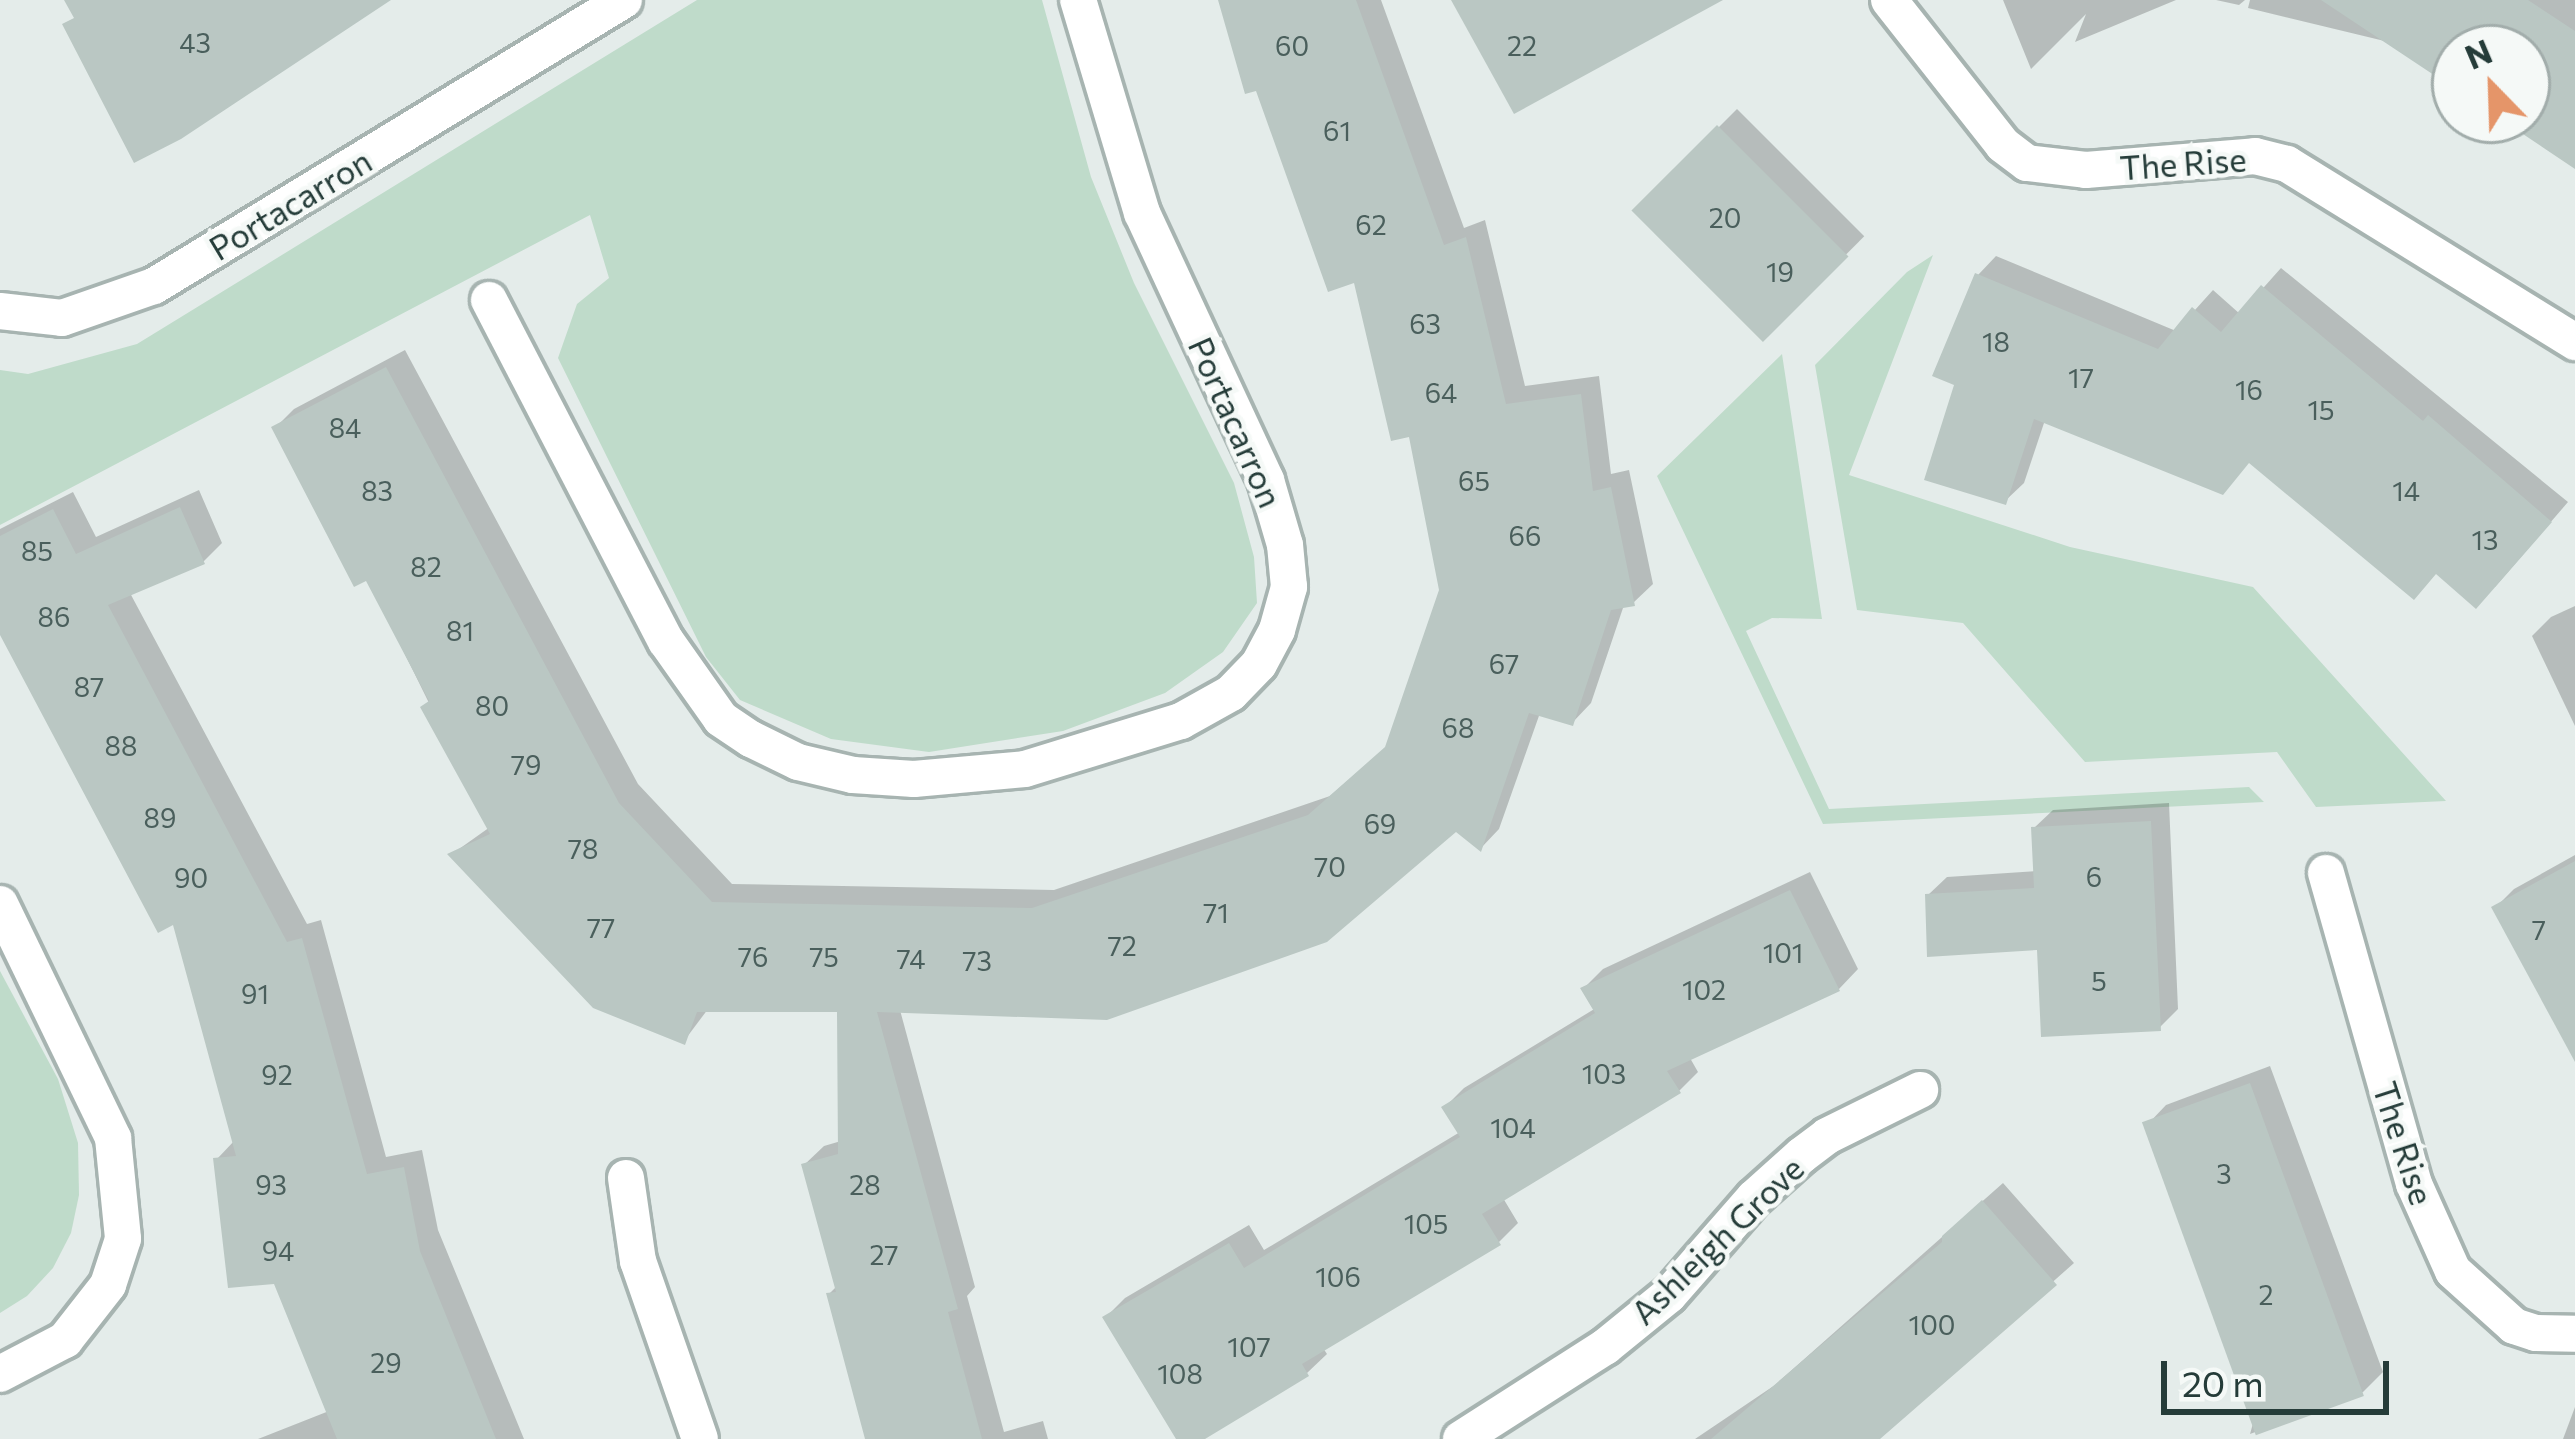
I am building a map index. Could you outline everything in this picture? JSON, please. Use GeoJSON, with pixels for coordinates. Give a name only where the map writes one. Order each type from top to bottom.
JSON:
{"type":"FeatureCollection","features":[{"type":"Feature","properties":{"kind":"street","name":"Portacarron"},"geometry":{"type":"LineString","coordinates":[[0,311],[62,318],[154,286],[623,0]]}},
{"type":"Feature","properties":{"kind":"street","name":"Portacarron"},"geometry":{"type":"LineString","coordinates":[[489,300],[666,641],[721,719],[752,739],[798,762],[853,775],[914,779],[1025,769],[1180,721],[1231,693],[1259,664],[1277,630],[1289,586],[1285,545],[1266,480],[1136,197],[1078,0]]}},
{"type":"Feature","properties":{"kind":"street","name":"The Rise"},"geometry":{"type":"LineString","coordinates":[[1889,0],[2003,146],[2027,163],[2086,170],[2255,156],[2288,164],[2501,302],[2575,342]]}},
{"type":"Feature","properties":{"kind":"street","name":"The Rise"},"geometry":{"type":"LineString","coordinates":[[2326,874],[2414,1184],[2453,1271],[2514,1326],[2536,1333],[2575,1334]]}},
{"type":"Feature","properties":{"kind":"street"},"geometry":{"type":"LineString","coordinates":[[0,904],[113,1138],[123,1239],[108,1286],[65,1340],[0,1374]]}},
{"type":"Feature","properties":{"kind":"street","name":"Ashleigh Grove"},"geometry":{"type":"LineString","coordinates":[[1461,1439],[1604,1347],[1669,1295],[1754,1198],[1802,1155],[1828,1136],[1920,1090]]}},
{"type":"Feature","properties":{"kind":"street"},"geometry":{"type":"LineString","coordinates":[[626,1178],[638,1261],[700,1439]]}},
{"type":"Feature","properties":{"kind":"green space"},"geometry":{"type":"Polygon","coordinates":[[[697,0],[1042,0],[1091,177],[1134,283],[1234,483],[1254,557],[1257,603],[1223,652],[1165,693],[1063,731],[929,752],[831,739],[740,700],[706,657],[558,358],[577,304],[609,278],[590,215],[0,525],[0,370],[28,374],[137,344],[697,0]]]}},
{"type":"Feature","properties":{"kind":"green space"},"geometry":{"type":"Polygon","coordinates":[[[1933,255],[1849,475],[2070,547],[2253,587],[2446,801],[2316,807],[2277,752],[2085,762],[1963,623],[1857,610],[1815,365],[1907,272],[1933,255]]]}},
{"type":"Feature","properties":{"kind":"green space"},"geometry":{"type":"Polygon","coordinates":[[[1782,354],[1822,619],[1772,618],[1746,631],[1829,809],[2249,787],[2264,802],[1823,824],[1657,476],[1782,354]]]}},
{"type":"Feature","properties":{"kind":"green space"},"geometry":{"type":"Polygon","coordinates":[[[0,971],[58,1079],[78,1143],[79,1195],[71,1233],[53,1268],[27,1296],[0,1313],[0,971]]]}},
{"type":"Feature","properties":{"kind":"building"},"geometry":{"type":"Polygon","coordinates":[[[64,0],[391,0],[181,139],[134,163],[62,24],[74,18],[64,0]]]}},
{"type":"Feature","properties":{"kind":"building"},"geometry":{"type":"Polygon","coordinates":[[[1218,0],[1356,0],[1444,245],[1466,237],[1506,404],[1581,394],[1593,491],[1611,487],[1635,606],[1611,610],[1573,726],[1529,713],[1481,852],[1456,832],[1327,942],[1107,1020],[877,1012],[958,1309],[948,1312],[982,1439],[865,1439],[826,1293],[836,1292],[801,1164],[838,1154],[837,1012],[697,1012],[685,1045],[593,1008],[447,854],[490,834],[420,707],[429,701],[366,581],[354,587],[271,427],[386,367],[619,803],[712,902],[1032,908],[1308,815],[1385,747],[1439,590],[1409,437],[1391,441],[1354,283],[1328,292],[1256,91],[1245,94],[1218,0]]]}},
{"type":"Feature","properties":{"kind":"building"},"geometry":{"type":"Polygon","coordinates":[[[1451,0],[1723,0],[1514,114],[1451,0]]]}},
{"type":"Feature","properties":{"kind":"building"},"geometry":{"type":"Polygon","coordinates":[[[2321,0],[2528,0],[2575,31],[2575,169],[2538,144],[2551,144],[2551,24],[2431,24],[2431,73],[2321,0]]]}},
{"type":"Feature","properties":{"kind":"building"},"geometry":{"type":"Polygon","coordinates":[[[1717,125],[1849,257],[1763,342],[1631,211],[1717,125]]]}},
{"type":"Feature","properties":{"kind":"building"},"geometry":{"type":"Polygon","coordinates":[[[1975,273],[2158,349],[2192,307],[2221,332],[2261,285],[2423,421],[2428,415],[2552,522],[2476,609],[2436,574],[2414,600],[2249,463],[2223,495],[2034,419],[2006,505],[1924,480],[1954,385],[1932,376],[1975,273]]]}},
{"type":"Feature","properties":{"kind":"building"},"geometry":{"type":"Polygon","coordinates":[[[180,507],[205,564],[108,605],[287,942],[302,938],[367,1174],[404,1167],[420,1251],[496,1439],[337,1439],[274,1284],[228,1288],[213,1158],[236,1156],[173,925],[158,933],[0,635],[0,536],[53,509],[76,554],[180,507]]]}},
{"type":"Feature","properties":{"kind":"building"},"geometry":{"type":"Polygon","coordinates":[[[2151,821],[2161,1031],[2041,1037],[2037,950],[1927,957],[1925,894],[2034,888],[2031,827],[2151,821]]]}},
{"type":"Feature","properties":{"kind":"building"},"geometry":{"type":"Polygon","coordinates":[[[2575,861],[2575,1062],[2491,907],[2575,861]]]}},
{"type":"Feature","properties":{"kind":"building"},"geometry":{"type":"Polygon","coordinates":[[[1790,890],[1840,991],[1667,1071],[1681,1093],[1482,1214],[1501,1245],[1302,1364],[1309,1376],[1205,1439],[1176,1439],[1102,1317],[1229,1243],[1244,1268],[1460,1137],[1441,1107],[1595,1013],[1580,988],[1790,890]]]}},
{"type":"Feature","properties":{"kind":"building"},"geometry":{"type":"Polygon","coordinates":[[[2250,1083],[2364,1396],[2256,1435],[2142,1122],[2250,1083]]]}},
{"type":"Feature","properties":{"kind":"building"},"geometry":{"type":"Polygon","coordinates":[[[1982,1200],[2057,1285],[1880,1439],[1711,1439],[1942,1242],[1942,1236],[1982,1200]]]}}]}
